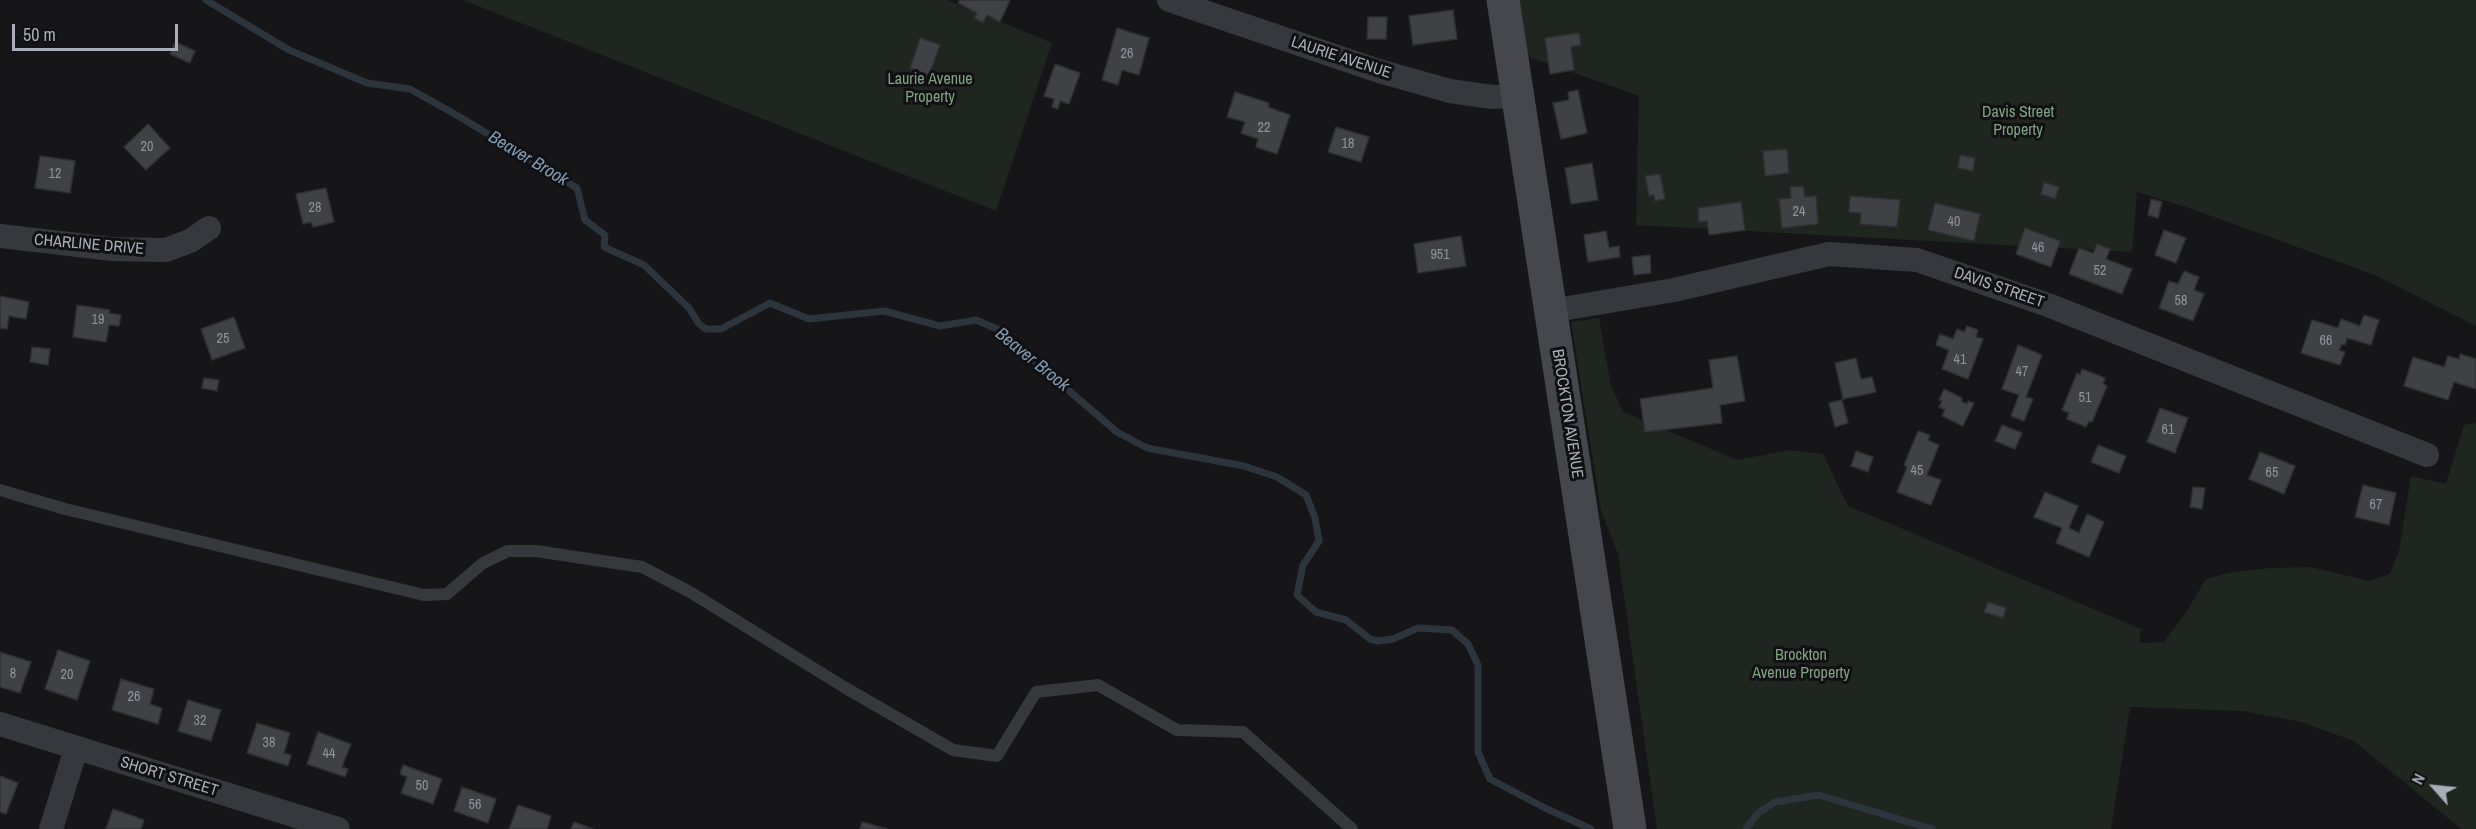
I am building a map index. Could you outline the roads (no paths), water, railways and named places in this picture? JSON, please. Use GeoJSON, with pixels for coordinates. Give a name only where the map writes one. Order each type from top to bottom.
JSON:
{"type":"FeatureCollection","features":[{"type":"Feature","properties":{"kind":"main road","name":"BROCKTON AVENUE"},"geometry":{"type":"LineString","coordinates":[[1503,0],[1630,828]]}},
{"type":"Feature","properties":{"kind":"street","name":"LAURIE AVENUE"},"geometry":{"type":"LineString","coordinates":[[1168,0],[1379,71],[1450,91],[1492,97],[1517,96]]}},
{"type":"Feature","properties":{"kind":"street","name":"CHARLINE DRIVE"},"geometry":{"type":"LineString","coordinates":[[0,236],[112,249],[166,250],[190,241],[209,228]]}},
{"type":"Feature","properties":{"kind":"street","name":"DAVIS STREET"},"geometry":{"type":"LineString","coordinates":[[1550,312],[1674,290],[1829,254],[1917,260],[2048,305],[2427,455]]}},
{"type":"Feature","properties":{"kind":"street","name":"SHORT STREET"},"geometry":{"type":"LineString","coordinates":[[0,724],[308,824],[338,829]]}},
{"type":"Feature","properties":{"kind":"street"},"geometry":{"type":"LineString","coordinates":[[51,829],[76,749]]}},
{"type":"Feature","properties":{"kind":"lane"},"geometry":{"type":"LineString","coordinates":[[0,490],[65,508],[424,595],[447,594],[483,563],[508,551],[536,551],[642,567],[690,592],[844,687],[953,750],[997,756],[1036,692],[1098,685],[1177,730],[1243,732],[1352,829]]}},
{"type":"Feature","properties":{"kind":"waterway","name":"Beaver Brook"},"geometry":{"type":"LineString","coordinates":[[206,0],[289,50],[367,83],[410,89],[577,188],[585,220],[605,235],[604,247],[644,265],[689,308],[699,324],[706,329],[721,329],[770,303],[809,319],[884,311],[940,326],[976,320],[997,329],[1117,432],[1147,448],[1244,466],[1277,477],[1306,495],[1315,518],[1319,541],[1303,565],[1297,595],[1316,612],[1346,620],[1370,639],[1378,641],[1393,639],[1418,628],[1452,630],[1468,644],[1478,665],[1478,752],[1490,779],[1591,829]]}},
{"type":"Feature","properties":{"kind":"waterway","name":"Beaver Brook"},"geometry":{"type":"LineString","coordinates":[[1746,829],[1757,814],[1775,802],[1819,795],[1932,829]]}},
{"type":"Feature","properties":{"kind":"park label","name":"Laurie Avenue Property"},"geometry":{"type":"Point","coordinates":[930,89]}},
{"type":"Feature","properties":{"kind":"park label","name":"Davis Street Property"},"geometry":{"type":"Point","coordinates":[2018,122]}},
{"type":"Feature","properties":{"kind":"park label","name":"Brockton Avenue Property"},"geometry":{"type":"Point","coordinates":[1801,665]}}]}
